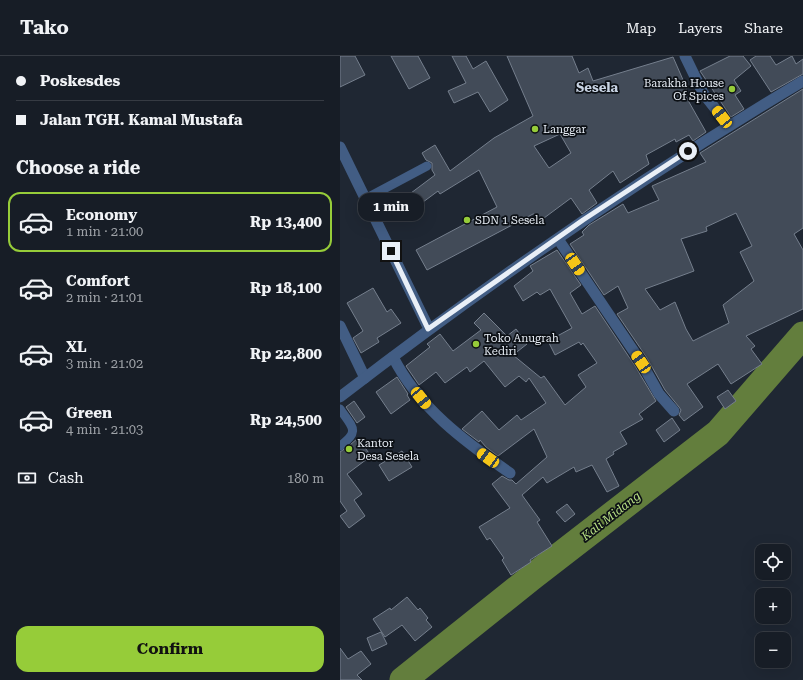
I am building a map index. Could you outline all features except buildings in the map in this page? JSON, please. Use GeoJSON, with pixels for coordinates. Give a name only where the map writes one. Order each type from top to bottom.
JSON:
{"type":"FeatureCollection","features":[{"type":"Feature","properties":{"kind":"street"},"geometry":{"type":"LineString","coordinates":[[685,56],[703,93],[728,126]]}},
{"type":"Feature","properties":{"kind":"street"},"geometry":{"type":"LineString","coordinates":[[340,398],[428,329],[583,220],[728,126],[803,81]]}},
{"type":"Feature","properties":{"kind":"street"},"geometry":{"type":"LineString","coordinates":[[340,147],[428,329]]}},
{"type":"Feature","properties":{"kind":"street"},"geometry":{"type":"LineString","coordinates":[[558,239],[641,362],[659,394],[674,411]]}},
{"type":"Feature","properties":{"kind":"street"},"geometry":{"type":"LineString","coordinates":[[340,326],[365,378]]}},
{"type":"Feature","properties":{"kind":"street"},"geometry":{"type":"LineString","coordinates":[[393,357],[402,375],[431,410],[454,432],[510,474]]}},
{"type":"Feature","properties":{"kind":"lane"},"geometry":{"type":"LineString","coordinates":[[365,199],[427,166]]}},
{"type":"Feature","properties":{"kind":"lane"},"geometry":{"type":"LineString","coordinates":[[340,408],[353,428],[354,433],[351,438],[340,446]]}},
{"type":"Feature","properties":{"kind":"waterway","name":"Kali Midang"},"geometry":{"type":"LineString","coordinates":[[403,680],[532,577],[718,433],[803,335]]}},
{"type":"Feature","properties":{"kind":"place","name":"Barakha House Of Spices"},"geometry":{"type":"Point","coordinates":[732,89]}},
{"type":"Feature","properties":{"kind":"place","name":"Langgar"},"geometry":{"type":"Point","coordinates":[535,129]}},
{"type":"Feature","properties":{"kind":"place","name":"SDN 1 Sesela"},"geometry":{"type":"Point","coordinates":[467,220]}},
{"type":"Feature","properties":{"kind":"place","name":"Toko Anugrah Kediri"},"geometry":{"type":"Point","coordinates":[476,344]}},
{"type":"Feature","properties":{"kind":"place","name":"Kantor Desa Sesela"},"geometry":{"type":"Point","coordinates":[349,449]}},
{"type":"Feature","properties":{"kind":"district","name":"Sesela"},"geometry":{"type":"Point","coordinates":[597,87]}},
{"type":"Feature","properties":{"kind":"route"},"geometry":{"type":"LineString","coordinates":[[391,251],[428,329],[583,220],[688,151]]}}]}
